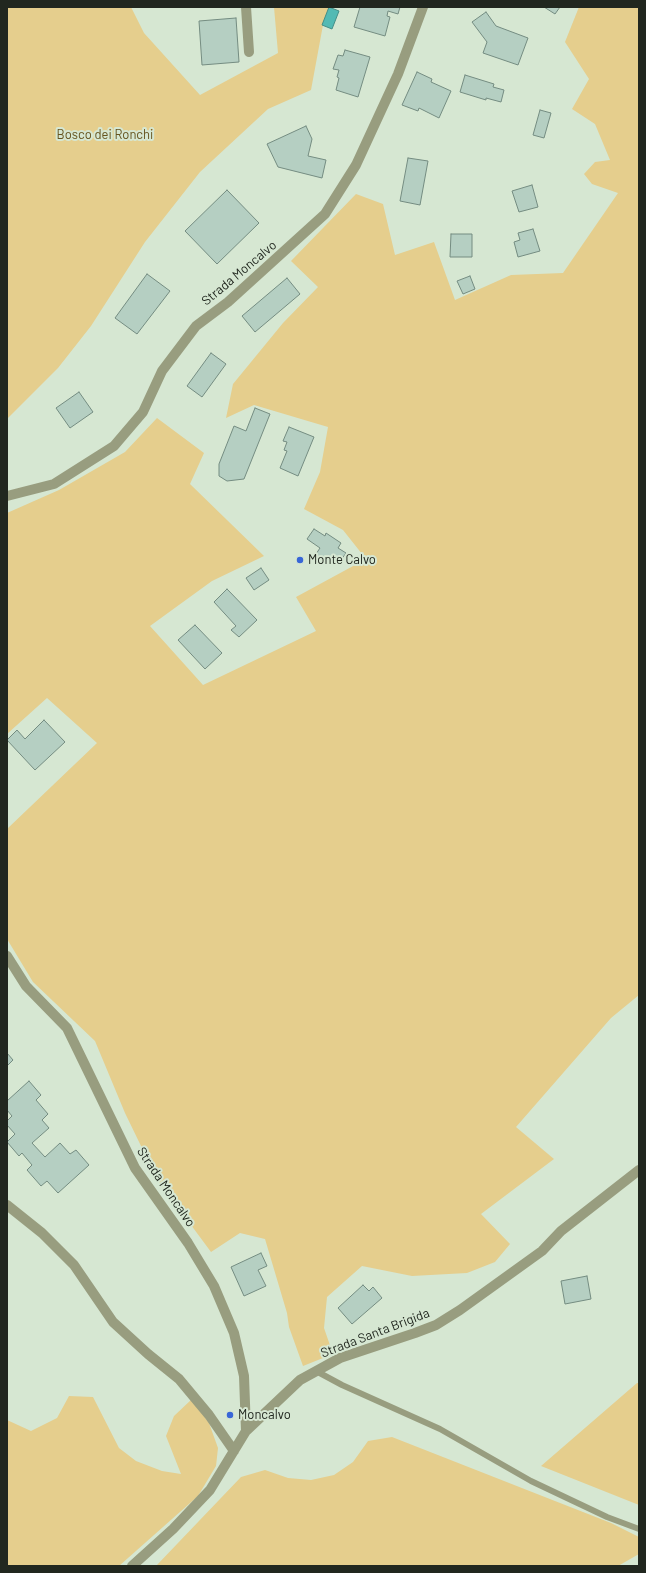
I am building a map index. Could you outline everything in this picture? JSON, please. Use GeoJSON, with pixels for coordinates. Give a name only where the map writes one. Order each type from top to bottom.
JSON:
{"type":"FeatureCollection","features":[{"type":"Feature","properties":{"kind":"street"},"geometry":{"type":"LineString","coordinates":[[246,7],[249,52]]}},
{"type":"Feature","properties":{"kind":"street","name":"Strada Moncalvo"},"geometry":{"type":"LineString","coordinates":[[7,496],[54,484],[114,446],[143,412],[162,371],[196,326],[228,302],[325,214],[356,165],[398,74],[423,7]]}},
{"type":"Feature","properties":{"kind":"street","name":"Strada Moncalvo"},"geometry":{"type":"LineString","coordinates":[[7,956],[26,986],[67,1028],[134,1168],[188,1243],[214,1286],[234,1333],[244,1376],[246,1431]]}},
{"type":"Feature","properties":{"kind":"street","name":"Strada Santa Brigida"},"geometry":{"type":"LineString","coordinates":[[132,1566],[173,1529],[210,1490],[246,1431],[290,1388],[316,1371],[340,1358],[436,1325],[460,1310],[536,1255],[561,1231],[639,1170]]}},
{"type":"Feature","properties":{"kind":"street"},"geometry":{"type":"LineString","coordinates":[[7,1205],[42,1233],[74,1265],[113,1322],[148,1354],[179,1379],[209,1416],[234,1451]]}},
{"type":"Feature","properties":{"kind":"lane"},"geometry":{"type":"LineString","coordinates":[[316,1371],[342,1385],[440,1429],[531,1481],[607,1517],[639,1529]]}},
{"type":"Feature","properties":{"kind":"green space","name":"Bosco dei Ronchi"},"geometry":{"type":"Polygon","coordinates":[[[7,7],[131,7],[144,33],[200,95],[278,53],[274,7],[333,7],[323,25],[311,90],[268,109],[200,172],[145,242],[91,326],[58,368],[7,419],[7,7]]]}},
{"type":"Feature","properties":{"kind":"green space"},"geometry":{"type":"Polygon","coordinates":[[[579,7],[639,7],[639,995],[611,1018],[516,1127],[554,1159],[481,1214],[510,1244],[495,1262],[467,1273],[412,1276],[362,1266],[327,1297],[324,1328],[333,1354],[303,1366],[289,1327],[287,1313],[265,1239],[240,1233],[211,1252],[157,1179],[125,1113],[95,1041],[33,982],[7,939],[7,829],[97,743],[47,698],[7,734],[7,513],[59,490],[125,452],[157,418],[204,453],[190,484],[264,556],[212,581],[150,626],[203,685],[316,631],[296,597],[366,559],[343,530],[304,509],[320,472],[328,427],[254,405],[226,418],[233,384],[283,323],[318,287],[291,261],[356,194],[383,204],[395,255],[434,242],[455,300],[511,275],[563,273],[618,193],[592,184],[584,174],[595,162],[610,160],[595,124],[572,109],[589,79],[565,42],[579,7]]]}},
{"type":"Feature","properties":{"kind":"green space"},"geometry":{"type":"Polygon","coordinates":[[[637,1383],[639,1383],[639,1505],[541,1466],[637,1383]]]}},
{"type":"Feature","properties":{"kind":"green space"},"geometry":{"type":"Polygon","coordinates":[[[69,1396],[93,1397],[119,1448],[136,1461],[162,1471],[181,1474],[166,1436],[174,1416],[192,1399],[209,1423],[218,1448],[216,1466],[198,1496],[119,1566],[7,1566],[7,1420],[31,1431],[57,1418],[69,1396]]]}},
{"type":"Feature","properties":{"kind":"green space"},"geometry":{"type":"Polygon","coordinates":[[[392,1437],[611,1523],[639,1537],[639,1554],[618,1566],[156,1566],[241,1477],[265,1470],[288,1478],[311,1480],[334,1475],[353,1462],[368,1441],[392,1437]]]}},
{"type":"Feature","properties":{"kind":"water"},"geometry":{"type":"Polygon","coordinates":[[[329,7],[339,11],[332,29],[322,25],[329,7]]]}},
{"type":"Feature","properties":{"kind":"building"},"geometry":{"type":"Polygon","coordinates":[[[360,7],[400,7],[398,14],[388,11],[387,16],[390,17],[385,36],[354,27],[360,7]]]}},
{"type":"Feature","properties":{"kind":"building"},"geometry":{"type":"Polygon","coordinates":[[[544,7],[560,7],[555,14],[544,7]]]}},
{"type":"Feature","properties":{"kind":"building"},"geometry":{"type":"Polygon","coordinates":[[[486,12],[496,26],[528,38],[518,65],[483,53],[487,42],[472,22],[486,12]]]}},
{"type":"Feature","properties":{"kind":"building"},"geometry":{"type":"Polygon","coordinates":[[[236,18],[239,62],[202,65],[199,21],[236,18]]]}},
{"type":"Feature","properties":{"kind":"building"},"geometry":{"type":"Polygon","coordinates":[[[345,50],[370,57],[358,97],[336,90],[339,70],[333,69],[338,55],[343,56],[345,50]]]}},
{"type":"Feature","properties":{"kind":"building"},"geometry":{"type":"Polygon","coordinates":[[[417,72],[432,79],[431,82],[451,91],[439,118],[419,108],[418,111],[402,105],[417,72]]]}},
{"type":"Feature","properties":{"kind":"building"},"geometry":{"type":"Polygon","coordinates":[[[465,75],[494,84],[493,87],[504,90],[501,102],[486,98],[486,100],[460,92],[465,75]]]}},
{"type":"Feature","properties":{"kind":"building"},"geometry":{"type":"Polygon","coordinates":[[[540,110],[551,113],[544,138],[533,135],[540,110]]]}},
{"type":"Feature","properties":{"kind":"building"},"geometry":{"type":"Polygon","coordinates":[[[306,126],[312,139],[308,156],[326,160],[322,178],[278,167],[267,144],[306,126]]]}},
{"type":"Feature","properties":{"kind":"building"},"geometry":{"type":"Polygon","coordinates":[[[408,158],[428,161],[420,205],[400,201],[408,158]]]}},
{"type":"Feature","properties":{"kind":"building"},"geometry":{"type":"Polygon","coordinates":[[[532,185],[538,207],[519,212],[512,191],[532,185]]]}},
{"type":"Feature","properties":{"kind":"building"},"geometry":{"type":"Polygon","coordinates":[[[227,190],[259,223],[217,264],[185,231],[227,190]]]}},
{"type":"Feature","properties":{"kind":"building"},"geometry":{"type":"Polygon","coordinates":[[[533,229],[540,251],[518,257],[514,242],[520,240],[518,233],[533,229]]]}},
{"type":"Feature","properties":{"kind":"building"},"geometry":{"type":"Polygon","coordinates":[[[451,234],[472,234],[472,257],[450,257],[451,234]]]}},
{"type":"Feature","properties":{"kind":"building"},"geometry":{"type":"Polygon","coordinates":[[[147,274],[170,291],[137,334],[115,318],[147,274]]]}},
{"type":"Feature","properties":{"kind":"building"},"geometry":{"type":"Polygon","coordinates":[[[470,276],[475,289],[463,294],[457,281],[470,276]]]}},
{"type":"Feature","properties":{"kind":"building"},"geometry":{"type":"Polygon","coordinates":[[[287,278],[300,294],[255,332],[242,316],[287,278]]]}},
{"type":"Feature","properties":{"kind":"building"},"geometry":{"type":"Polygon","coordinates":[[[211,353],[226,364],[202,397],[187,386],[211,353]]]}},
{"type":"Feature","properties":{"kind":"building"},"geometry":{"type":"Polygon","coordinates":[[[79,392],[93,412],[70,428],[56,408],[79,392]]]}},
{"type":"Feature","properties":{"kind":"building"},"geometry":{"type":"Polygon","coordinates":[[[255,408],[270,414],[244,479],[227,481],[219,476],[219,464],[234,426],[246,431],[255,408]]]}},
{"type":"Feature","properties":{"kind":"building"},"geometry":{"type":"Polygon","coordinates":[[[289,427],[314,437],[298,476],[280,468],[287,451],[284,450],[287,442],[283,441],[289,427]]]}},
{"type":"Feature","properties":{"kind":"building"},"geometry":{"type":"Polygon","coordinates":[[[314,529],[325,536],[326,533],[341,543],[338,548],[346,553],[339,563],[329,556],[324,564],[314,557],[320,548],[307,539],[314,529]]]}},
{"type":"Feature","properties":{"kind":"building"},"geometry":{"type":"Polygon","coordinates":[[[261,568],[269,580],[254,590],[246,578],[261,568]]]}},
{"type":"Feature","properties":{"kind":"building"},"geometry":{"type":"Polygon","coordinates":[[[227,589],[257,620],[239,637],[231,630],[236,626],[214,602],[227,589]]]}},
{"type":"Feature","properties":{"kind":"building"},"geometry":{"type":"Polygon","coordinates":[[[195,625],[222,653],[205,669],[178,640],[195,625]]]}},
{"type":"Feature","properties":{"kind":"building"},"geometry":{"type":"Polygon","coordinates":[[[44,720],[65,742],[35,770],[7,740],[17,730],[25,739],[44,720]]]}},
{"type":"Feature","properties":{"kind":"building"},"geometry":{"type":"Polygon","coordinates":[[[7,1053],[13,1060],[7,1066],[7,1053]]]}},
{"type":"Feature","properties":{"kind":"building"},"geometry":{"type":"Polygon","coordinates":[[[29,1081],[41,1095],[36,1100],[48,1114],[42,1120],[49,1128],[32,1143],[45,1157],[60,1143],[70,1154],[76,1150],[89,1165],[58,1193],[47,1181],[41,1186],[27,1170],[32,1165],[22,1153],[19,1156],[7,1142],[15,1134],[7,1125],[7,1121],[12,1116],[7,1110],[7,1101],[29,1081]]]}},
{"type":"Feature","properties":{"kind":"building"},"geometry":{"type":"Polygon","coordinates":[[[261,1253],[267,1266],[258,1270],[266,1286],[244,1296],[231,1267],[261,1253]]]}},
{"type":"Feature","properties":{"kind":"building"},"geometry":{"type":"Polygon","coordinates":[[[587,1276],[591,1299],[565,1304],[561,1281],[587,1276]]]}},
{"type":"Feature","properties":{"kind":"building"},"geometry":{"type":"Polygon","coordinates":[[[363,1285],[369,1291],[373,1287],[382,1298],[352,1324],[338,1308],[363,1285]]]}},
{"type":"Feature","properties":{"kind":"place","name":"Monte Calvo"},"geometry":{"type":"Point","coordinates":[300,560]}},
{"type":"Feature","properties":{"kind":"place","name":"Moncalvo"},"geometry":{"type":"Point","coordinates":[230,1415]}}]}
